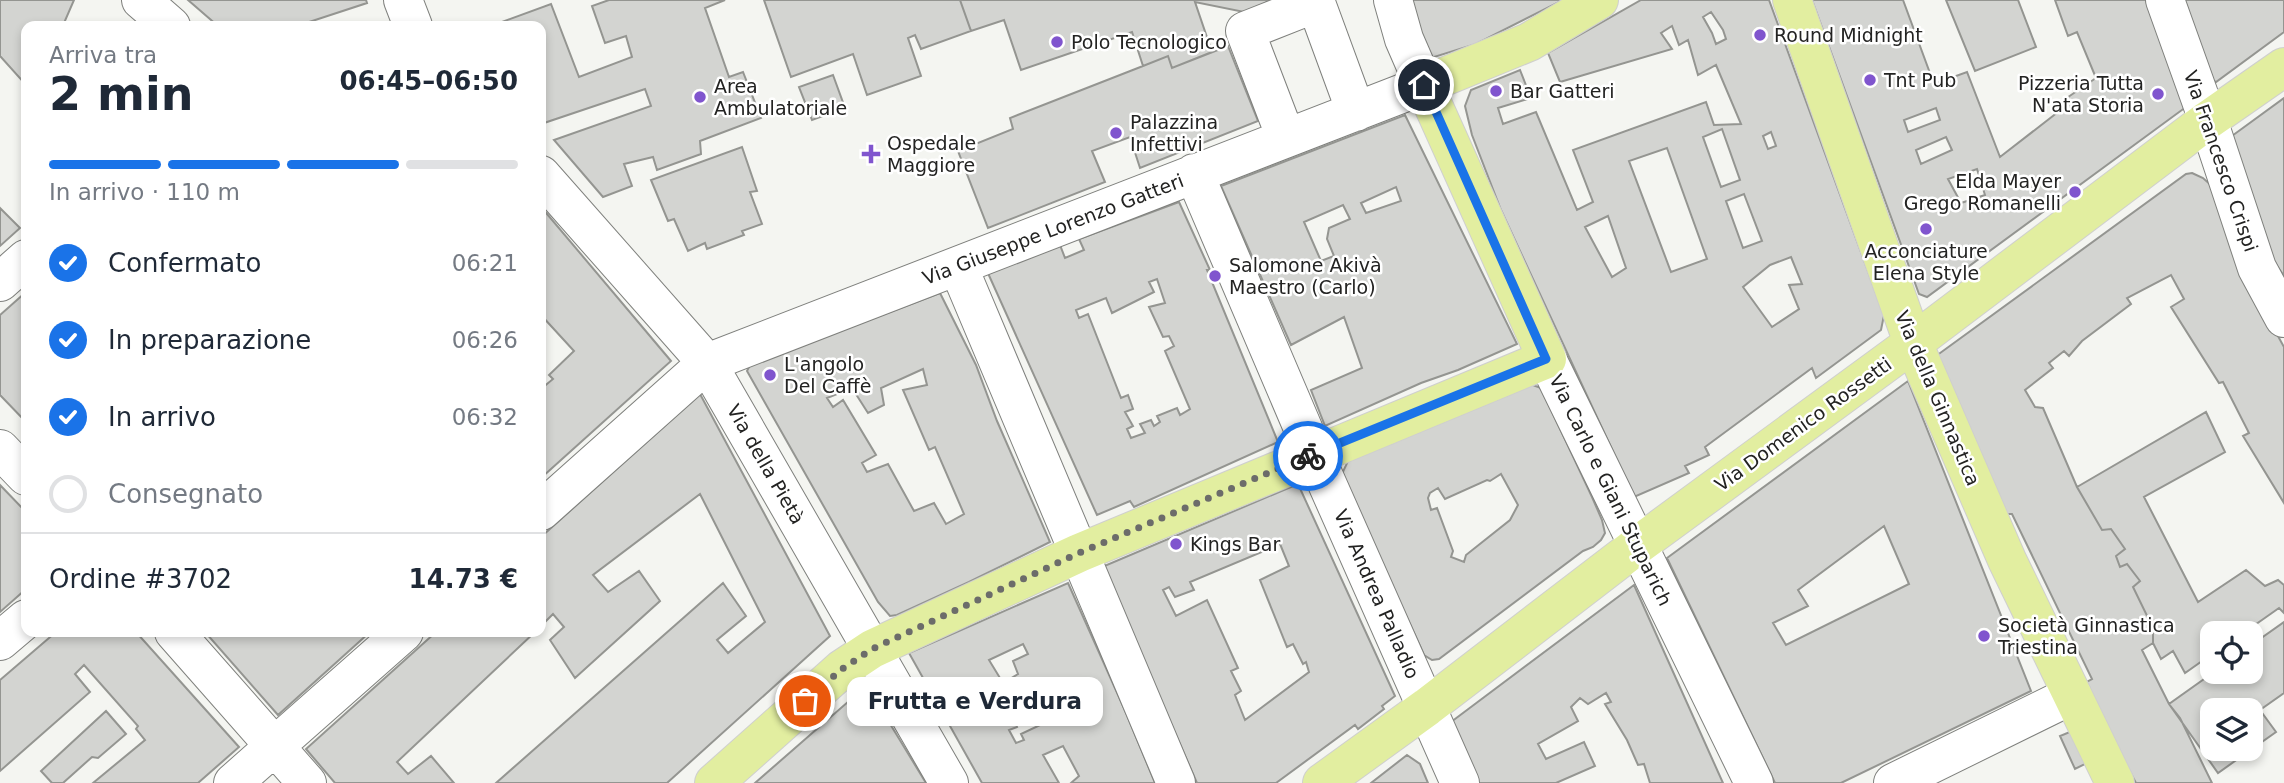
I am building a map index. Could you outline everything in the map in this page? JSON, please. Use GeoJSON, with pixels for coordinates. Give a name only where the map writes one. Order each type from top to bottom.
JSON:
{"type":"FeatureCollection","features":[{"type":"Feature","properties":{"kind":"main road","name":"Via Giuseppe Lorenzo Gatteri"},"geometry":{"type":"LineString","coordinates":[[1424,85],[1529,42],[1599,0]]}},
{"type":"Feature","properties":{"kind":"main road","name":"Via della Ginnastica"},"geometry":{"type":"LineString","coordinates":[[1792,0],[1913,343],[2003,551],[2115,783]]}},
{"type":"Feature","properties":{"kind":"main road","name":"Via Domenico Rossetti"},"geometry":{"type":"LineString","coordinates":[[1322,783],[2208,120],[2284,67]]}},
{"type":"Feature","properties":{"kind":"main road","name":"Via Carlo e Giani Stuparich"},"geometry":{"type":"LineString","coordinates":[[1424,85],[1546,359]]}},
{"type":"Feature","properties":{"kind":"main road"},"geometry":{"type":"LineString","coordinates":[[714,783],[842,669],[872,649],[1079,553],[1546,359]]}},
{"type":"Feature","properties":{"kind":"street"},"geometry":{"type":"LineString","coordinates":[[141,0],[165,21]]}},
{"type":"Feature","properties":{"kind":"street"},"geometry":{"type":"LineString","coordinates":[[403,0],[411,21]]}},
{"type":"Feature","properties":{"kind":"street","name":"Via Carlo e Giani Stuparich"},"geometry":{"type":"LineString","coordinates":[[1393,0],[1404,39],[1424,85]]}},
{"type":"Feature","properties":{"kind":"street","name":"Via Francesco Crispi"},"geometry":{"type":"LineString","coordinates":[[2165,0],[2257,268],[2284,318]]}},
{"type":"Feature","properties":{"kind":"street"},"geometry":{"type":"LineString","coordinates":[[1286,138],[1245,30],[1316,3],[1356,112]]}},
{"type":"Feature","properties":{"kind":"street","name":"Via Giuseppe Lorenzo Gatteri"},"geometry":{"type":"LineString","coordinates":[[546,506],[707,363],[1424,85]]}},
{"type":"Feature","properties":{"kind":"street","name":"Via Andrea Palladio"},"geometry":{"type":"LineString","coordinates":[[1194,173],[1314,454],[1461,783]]}},
{"type":"Feature","properties":{"kind":"street","name":"Via della Pietà"},"geometry":{"type":"LineString","coordinates":[[546,182],[707,363],[949,783]]}},
{"type":"Feature","properties":{"kind":"street"},"geometry":{"type":"LineString","coordinates":[[0,282],[21,264]]}},
{"type":"Feature","properties":{"kind":"street"},"geometry":{"type":"LineString","coordinates":[[958,266],[1176,783]]}},
{"type":"Feature","properties":{"kind":"street","name":"Via Carlo e Giani Stuparich"},"geometry":{"type":"LineString","coordinates":[[1546,359],[1754,783]]}},
{"type":"Feature","properties":{"kind":"street"},"geometry":{"type":"LineString","coordinates":[[0,449],[21,471]]}},
{"type":"Feature","properties":{"kind":"street"},"geometry":{"type":"LineString","coordinates":[[0,641],[21,623]]}},
{"type":"Feature","properties":{"kind":"street"},"geometry":{"type":"LineString","coordinates":[[178,637],[307,783]]}},
{"type":"Feature","properties":{"kind":"street"},"geometry":{"type":"LineString","coordinates":[[233,783],[398,637]]}},
{"type":"Feature","properties":{"kind":"street"},"geometry":{"type":"LineString","coordinates":[[1893,783],[2072,695]]}},
{"type":"Feature","properties":{"kind":"building"},"geometry":{"type":"Polygon","coordinates":[[[0,0],[74,0],[65,21],[21,21],[21,79],[0,56],[0,0]]]}},
{"type":"Feature","properties":{"kind":"building"},"geometry":{"type":"Polygon","coordinates":[[[188,0],[366,0],[367,3],[312,21],[212,21],[188,0]]]}},
{"type":"Feature","properties":{"kind":"building","name":"Area Ambulatoriale"},"geometry":{"type":"Polygon","coordinates":[[[609,0],[725,0],[705,8],[729,77],[743,72],[761,118],[700,141],[701,154],[657,170],[653,157],[624,164],[632,186],[603,197],[554,140],[651,106],[645,89],[546,122],[546,21],[505,21],[551,4],[579,77],[632,57],[626,36],[605,43],[592,6],[609,0]]]}},
{"type":"Feature","properties":{"kind":"building"},"geometry":{"type":"Polygon","coordinates":[[[764,0],[960,0],[971,31],[921,49],[915,35],[908,38],[921,76],[867,95],[853,54],[791,77],[764,0]]]}},
{"type":"Feature","properties":{"kind":"building","name":"Polo Tecnologico"},"geometry":{"type":"Polygon","coordinates":[[[960,0],[1270,0],[1249,13],[1195,2],[1212,52],[1172,68],[1168,56],[1143,66],[1132,32],[1021,70],[1004,20],[971,31],[960,0]]]}},
{"type":"Feature","properties":{"kind":"building"},"geometry":{"type":"Polygon","coordinates":[[[1411,0],[1563,0],[1476,44],[1431,58],[1425,53],[1411,0]]]}},
{"type":"Feature","properties":{"kind":"building"},"geometry":{"type":"Polygon","coordinates":[[[1641,0],[1769,0],[1884,315],[1881,330],[1816,378],[1812,368],[1705,447],[1709,455],[1685,466],[1689,473],[1634,497],[1501,210],[1472,135],[1465,106],[1471,90],[1520,70],[1531,98],[1498,108],[1503,124],[1536,112],[1577,210],[1593,202],[1573,150],[1706,102],[1714,125],[1741,124],[1716,65],[1698,75],[1688,40],[1679,45],[1672,26],[1661,33],[1672,49],[1560,82],[1548,53],[1641,0]],[[1711,12],[1703,17],[1716,44],[1726,39],[1711,12]],[[1722,129],[1703,137],[1721,187],[1740,180],[1722,129]],[[1771,132],[1763,136],[1768,149],[1776,146],[1771,132]],[[1667,148],[1629,161],[1671,272],[1707,259],[1667,148]],[[1744,194],[1726,201],[1743,248],[1762,241],[1744,194]],[[1608,216],[1585,227],[1612,277],[1626,268],[1608,216]],[[1791,257],[1770,265],[1743,287],[1772,327],[1799,309],[1789,285],[1802,284],[1791,257]]]}},
{"type":"Feature","properties":{"kind":"building"},"geometry":{"type":"Polygon","coordinates":[[[1812,0],[1903,0],[1934,84],[1967,72],[2000,157],[2058,112],[2055,106],[2096,78],[2077,32],[2068,36],[2055,0],[2146,0],[2186,107],[1927,297],[1919,294],[1812,0]],[[1936,108],[1904,120],[1908,132],[1940,120],[1936,108]],[[1946,137],[1916,150],[1921,164],[1952,150],[1946,137]],[[1977,169],[1948,179],[1961,203],[1985,195],[1977,169]]]}},
{"type":"Feature","properties":{"kind":"building"},"geometry":{"type":"Polygon","coordinates":[[[1946,0],[2018,0],[2036,47],[1975,71],[1946,0]]]}},
{"type":"Feature","properties":{"kind":"building"},"geometry":{"type":"Polygon","coordinates":[[[2180,0],[2284,0],[2284,32],[2216,82],[2209,79],[2180,0]]]}},
{"type":"Feature","properties":{"kind":"building","name":"Palazzina Infettivi"},"geometry":{"type":"Polygon","coordinates":[[[1228,46],[1258,121],[1140,168],[1130,137],[1092,151],[1105,182],[988,228],[958,151],[1013,129],[1010,118],[1168,56],[1172,68],[1228,46]]]}},
{"type":"Feature","properties":{"kind":"building"},"geometry":{"type":"Polygon","coordinates":[[[833,75],[845,108],[812,120],[799,87],[833,75]]]}},
{"type":"Feature","properties":{"kind":"building"},"geometry":{"type":"Polygon","coordinates":[[[2284,98],[2284,276],[2261,243],[2225,141],[2284,98]]]}},
{"type":"Feature","properties":{"kind":"building"},"geometry":{"type":"Polygon","coordinates":[[[1405,115],[1517,344],[1325,426],[1311,390],[1362,368],[1344,317],[1291,345],[1221,186],[1405,115]],[[1396,187],[1361,203],[1366,213],[1401,201],[1396,187]],[[1343,205],[1304,222],[1321,261],[1334,256],[1327,239],[1329,228],[1350,219],[1343,205]]]}},
{"type":"Feature","properties":{"kind":"building"},"geometry":{"type":"Polygon","coordinates":[[[742,147],[757,191],[750,192],[762,224],[742,231],[744,235],[707,249],[705,243],[688,251],[674,219],[668,221],[651,180],[742,147]]]}},
{"type":"Feature","properties":{"kind":"building"},"geometry":{"type":"Polygon","coordinates":[[[2192,173],[2203,178],[2213,187],[2245,276],[2284,347],[2284,503],[2243,436],[2249,433],[2223,382],[2219,383],[2171,307],[2184,299],[2171,275],[2127,298],[2131,304],[2082,341],[2069,356],[2064,351],[2049,363],[2053,368],[2025,390],[2035,407],[2043,408],[2077,487],[2102,530],[2111,529],[2125,549],[2116,556],[2120,567],[2127,564],[2140,581],[2133,587],[2153,628],[2153,643],[2142,650],[2212,783],[2136,783],[2083,684],[2092,679],[2012,514],[2006,514],[1936,356],[2186,174],[2192,173]]]}},
{"type":"Feature","properties":{"kind":"building"},"geometry":{"type":"Polygon","coordinates":[[[1179,202],[1210,270],[1207,270],[1278,442],[1134,507],[1130,501],[1097,515],[987,271],[1060,245],[1065,258],[1084,250],[1079,239],[1179,202]],[[1157,279],[1149,282],[1154,292],[1112,313],[1106,298],[1076,310],[1079,318],[1088,314],[1121,398],[1128,395],[1133,409],[1125,412],[1133,426],[1127,429],[1131,438],[1145,433],[1140,424],[1151,420],[1154,426],[1160,422],[1157,416],[1177,408],[1180,415],[1190,409],[1165,351],[1174,346],[1169,336],[1163,337],[1149,307],[1165,303],[1157,279]]]}},
{"type":"Feature","properties":{"kind":"building"},"geometry":{"type":"Polygon","coordinates":[[[0,208],[20,228],[0,246],[0,208]]]}},
{"type":"Feature","properties":{"kind":"building"},"geometry":{"type":"Polygon","coordinates":[[[546,213],[671,361],[546,474],[546,385],[553,379],[549,375],[574,351],[546,320],[546,213]]]}},
{"type":"Feature","properties":{"kind":"building"},"geometry":{"type":"Polygon","coordinates":[[[940,293],[976,365],[997,421],[1050,542],[969,582],[890,616],[878,602],[747,371],[750,365],[940,293]],[[923,369],[881,388],[884,405],[868,413],[852,388],[827,398],[833,407],[843,400],[876,455],[862,463],[867,472],[888,464],[914,511],[934,503],[946,524],[964,514],[935,447],[929,450],[903,390],[927,385],[923,369]]]}},
{"type":"Feature","properties":{"kind":"building"},"geometry":{"type":"Polygon","coordinates":[[[21,296],[21,417],[0,395],[0,315],[21,296]]]}},
{"type":"Feature","properties":{"kind":"building"},"geometry":{"type":"Polygon","coordinates":[[[1908,381],[2031,691],[1841,783],[1775,783],[1667,558],[1908,381]],[[1884,526],[1798,590],[1808,606],[1773,623],[1786,645],[1909,584],[1884,526]]]}},
{"type":"Feature","properties":{"kind":"building"},"geometry":{"type":"Polygon","coordinates":[[[1530,384],[1541,388],[1592,497],[1605,533],[1593,547],[1583,551],[1439,659],[1432,660],[1424,655],[1341,476],[1348,461],[1530,384]],[[1501,474],[1445,499],[1438,488],[1430,493],[1428,498],[1431,510],[1437,508],[1453,551],[1451,557],[1464,562],[1466,555],[1510,520],[1518,505],[1501,474]]]}},
{"type":"Feature","properties":{"kind":"building"},"geometry":{"type":"Polygon","coordinates":[[[700,394],[830,636],[667,783],[496,783],[723,583],[746,616],[717,640],[728,653],[765,622],[700,494],[593,575],[608,592],[639,571],[660,601],[575,678],[550,640],[564,627],[553,614],[546,621],[546,533],[700,394]]]}},
{"type":"Feature","properties":{"kind":"building"},"geometry":{"type":"Polygon","coordinates":[[[2206,412],[2225,452],[2144,497],[2198,602],[2246,570],[2265,586],[2278,580],[2284,585],[2284,613],[2279,608],[2260,621],[2200,621],[2200,662],[2185,673],[2173,651],[2161,659],[2153,643],[2153,628],[2133,587],[2140,581],[2127,564],[2120,567],[2116,556],[2125,549],[2111,529],[2102,530],[2077,487],[2206,412]]]}},
{"type":"Feature","properties":{"kind":"building"},"geometry":{"type":"Polygon","coordinates":[[[1298,484],[1395,696],[1382,706],[1384,709],[1358,729],[1355,725],[1276,783],[1197,783],[1102,567],[1298,484]],[[1278,539],[1272,541],[1276,546],[1190,582],[1194,590],[1175,597],[1169,587],[1163,590],[1176,616],[1207,600],[1238,668],[1231,671],[1241,691],[1235,695],[1245,720],[1309,672],[1306,662],[1303,664],[1293,644],[1287,647],[1260,580],[1289,566],[1278,539]]]}},
{"type":"Feature","properties":{"kind":"building"},"geometry":{"type":"Polygon","coordinates":[[[0,485],[21,507],[21,593],[0,612],[0,485]]]}},
{"type":"Feature","properties":{"kind":"building"},"geometry":{"type":"Polygon","coordinates":[[[1068,583],[1155,783],[1071,783],[1079,776],[1063,746],[1043,755],[1059,783],[982,783],[909,653],[1068,583]],[[1023,644],[989,660],[1003,683],[1018,674],[1013,661],[1028,654],[1023,644]],[[1049,682],[1006,700],[1017,727],[1009,730],[1016,743],[1024,740],[1021,734],[1059,716],[1061,721],[1075,713],[1071,705],[1062,709],[1049,682]]]}},
{"type":"Feature","properties":{"kind":"building"},"geometry":{"type":"Polygon","coordinates":[[[1634,585],[1723,783],[1650,783],[1644,764],[1638,765],[1627,740],[1605,704],[1611,702],[1606,693],[1588,704],[1580,698],[1571,707],[1578,721],[1538,744],[1546,759],[1584,742],[1595,766],[1556,783],[1475,783],[1447,725],[1634,585]]]}},
{"type":"Feature","properties":{"kind":"building"},"geometry":{"type":"Polygon","coordinates":[[[2284,622],[2284,693],[2263,708],[2263,698],[2200,698],[2200,748],[2169,704],[2200,682],[2263,684],[2263,637],[2284,622]]]}},
{"type":"Feature","properties":{"kind":"building"},"geometry":{"type":"Polygon","coordinates":[[[50,637],[140,637],[239,747],[198,783],[93,783],[145,740],[136,729],[138,726],[84,665],[75,674],[90,692],[0,771],[0,680],[50,637]]]}},
{"type":"Feature","properties":{"kind":"building"},"geometry":{"type":"Polygon","coordinates":[[[209,637],[364,637],[278,715],[209,637]]]}},
{"type":"Feature","properties":{"kind":"building"},"geometry":{"type":"Polygon","coordinates":[[[430,637],[530,637],[397,762],[408,774],[431,756],[454,783],[335,783],[306,749],[430,637]]]}},
{"type":"Feature","properties":{"kind":"building"},"geometry":{"type":"Polygon","coordinates":[[[867,686],[926,783],[755,783],[865,687],[867,686]]]}},
{"type":"Feature","properties":{"kind":"building"},"geometry":{"type":"Polygon","coordinates":[[[106,711],[126,734],[98,758],[92,757],[63,783],[52,783],[41,771],[106,711]]]}},
{"type":"Feature","properties":{"kind":"building"},"geometry":{"type":"Polygon","coordinates":[[[2263,714],[2276,732],[2263,741],[2263,714]]]}},
{"type":"Feature","properties":{"kind":"building"},"geometry":{"type":"Polygon","coordinates":[[[2077,729],[2091,761],[2075,769],[2060,736],[2077,729]]]}},
{"type":"Feature","properties":{"kind":"building"},"geometry":{"type":"Polygon","coordinates":[[[1407,755],[1420,764],[1428,783],[1371,783],[1407,755]]]}},
{"type":"Feature","properties":{"kind":"building"},"geometry":{"type":"Polygon","coordinates":[[[2209,761],[2235,761],[2218,773],[2209,761]]]}},
{"type":"Feature","properties":{"kind":"way so far"},"geometry":{"type":"LineString","coordinates":[[805,701],[842,669],[872,649],[1079,553],[1308,456]]}},
{"type":"Feature","properties":{"kind":"place","name":"Round Midnight"},"geometry":{"type":"Point","coordinates":[1760,35]}},
{"type":"Feature","properties":{"kind":"place","name":"Polo Tecnologico"},"geometry":{"type":"Point","coordinates":[1057,42]}},
{"type":"Feature","properties":{"kind":"place","name":"Tnt Pub"},"geometry":{"type":"Point","coordinates":[1870,80]}},
{"type":"Feature","properties":{"kind":"place","name":"Bar Gatteri"},"geometry":{"type":"Point","coordinates":[1496,91]}},
{"type":"Feature","properties":{"kind":"place","name":"Pizzeria Tutta N'ata Storia"},"geometry":{"type":"Point","coordinates":[2158,94]}},
{"type":"Feature","properties":{"kind":"place","name":"Area Ambulatoriale"},"geometry":{"type":"Point","coordinates":[700,97]}},
{"type":"Feature","properties":{"kind":"place","name":"Palazzina Infettivi"},"geometry":{"type":"Point","coordinates":[1116,133]}},
{"type":"Feature","properties":{"kind":"place","name":"Ospedale Maggiore"},"geometry":{"type":"Point","coordinates":[871,154]}},
{"type":"Feature","properties":{"kind":"place","name":"Elda Mayer Grego Romanelli"},"geometry":{"type":"Point","coordinates":[2075,192]}},
{"type":"Feature","properties":{"kind":"place","name":"Acconciature Elena Style"},"geometry":{"type":"Point","coordinates":[1926,229]}},
{"type":"Feature","properties":{"kind":"place","name":"Salomone Akivà Maestro (Carlo)"},"geometry":{"type":"Point","coordinates":[1215,276]}},
{"type":"Feature","properties":{"kind":"place","name":"L'angolo Del Caffè"},"geometry":{"type":"Point","coordinates":[770,375]}},
{"type":"Feature","properties":{"kind":"place","name":"Kings Bar"},"geometry":{"type":"Point","coordinates":[1176,544]}},
{"type":"Feature","properties":{"kind":"place","name":"Società Ginnastica Triestina"},"geometry":{"type":"Point","coordinates":[1984,636]}},
{"type":"Feature","properties":{"kind":"place","name":"Frutta e Verdura"},"geometry":{"type":"Point","coordinates":[805,701]}},
{"type":"Feature","properties":{"kind":"route"},"geometry":{"type":"LineString","coordinates":[[1308,456],[1546,359],[1424,85]]}}]}
